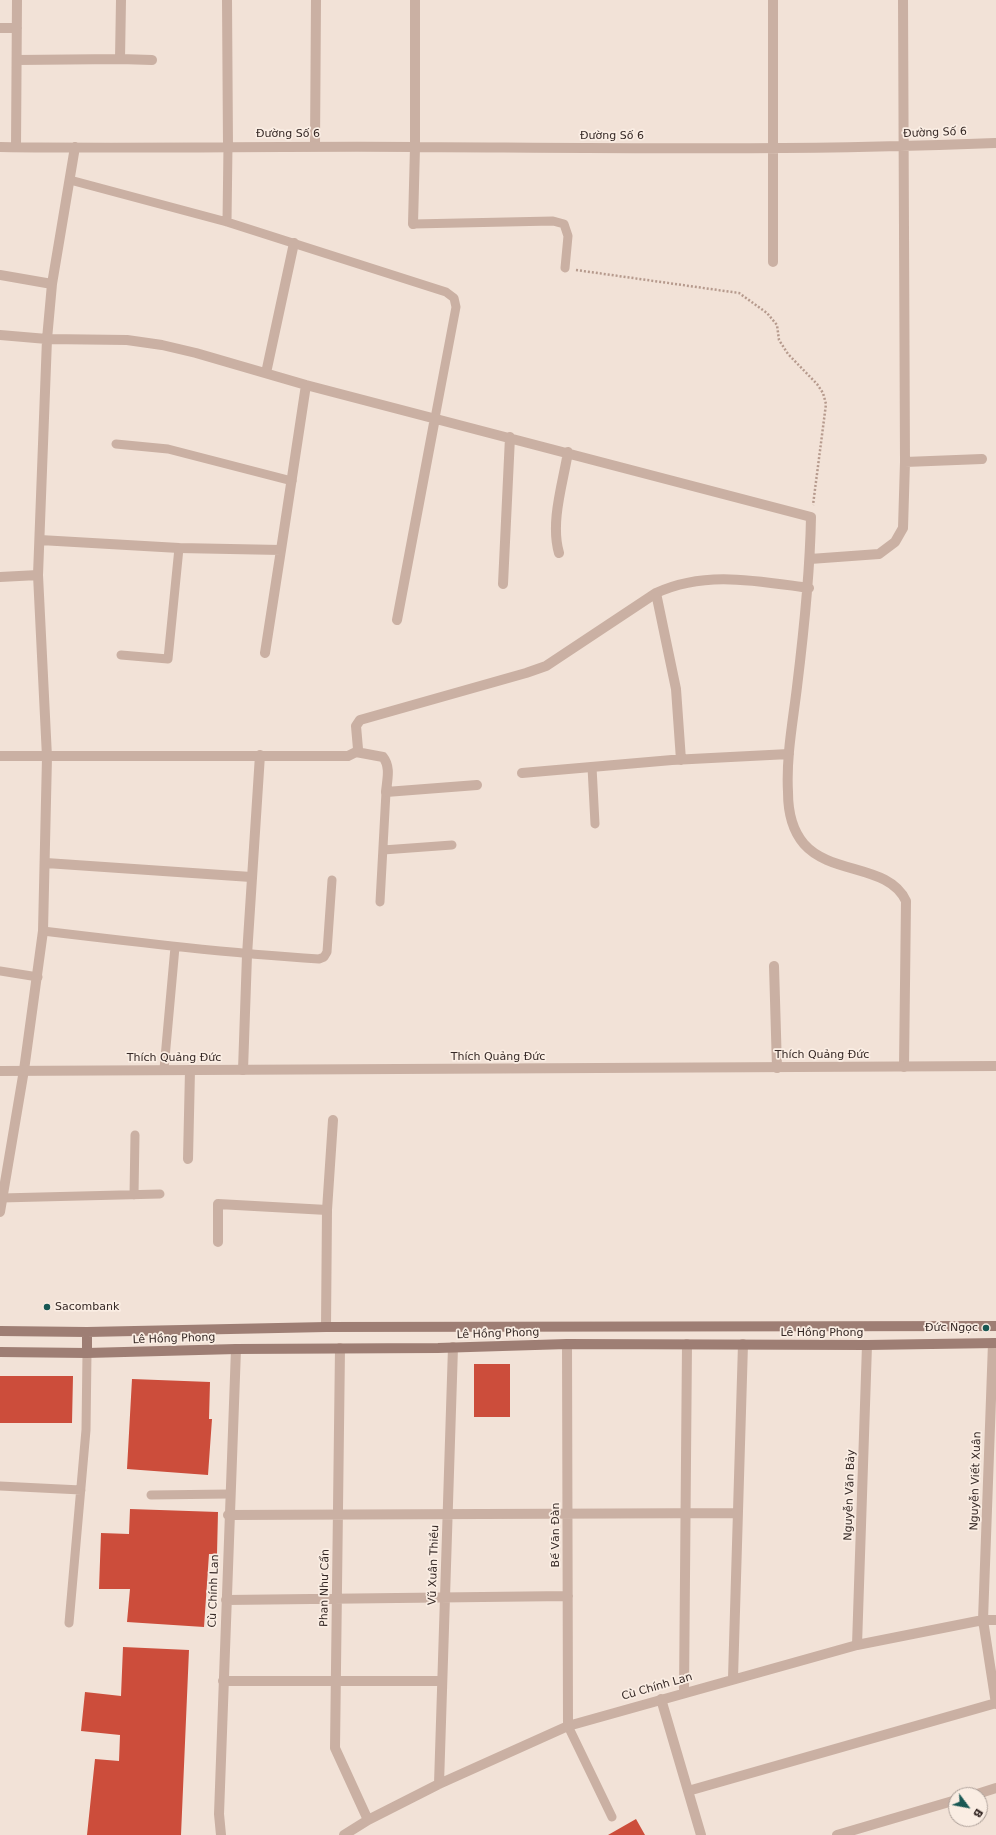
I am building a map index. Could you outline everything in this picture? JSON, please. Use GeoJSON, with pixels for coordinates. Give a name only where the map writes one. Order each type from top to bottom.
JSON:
{"type":"FeatureCollection","features":[{"type":"Feature","properties":{"kind":"main road","name":"Lê Hồng Phong"},"geometry":{"type":"LineString","coordinates":[[0,1331],[87,1332],[326,1327],[996,1326]]}},
{"type":"Feature","properties":{"kind":"main road"},"geometry":{"type":"LineString","coordinates":[[567,1327],[567,1344]]}},
{"type":"Feature","properties":{"kind":"main road"},"geometry":{"type":"LineString","coordinates":[[87,1332],[87,1353]]}},
{"type":"Feature","properties":{"kind":"main road","name":"Lê Hồng Phong"},"geometry":{"type":"LineString","coordinates":[[0,1352],[87,1353],[236,1349],[453,1347],[567,1344],[867,1345],[994,1343]]}},
{"type":"Feature","properties":{"kind":"street"},"geometry":{"type":"LineString","coordinates":[[16,147],[17,0]]}},
{"type":"Feature","properties":{"kind":"street"},"geometry":{"type":"LineString","coordinates":[[120,0],[120,59]]}},
{"type":"Feature","properties":{"kind":"street"},"geometry":{"type":"LineString","coordinates":[[227,0],[228,146]]}},
{"type":"Feature","properties":{"kind":"street"},"geometry":{"type":"LineString","coordinates":[[315,146],[316,0]]}},
{"type":"Feature","properties":{"kind":"street"},"geometry":{"type":"LineString","coordinates":[[413,224],[415,147],[415,0]]}},
{"type":"Feature","properties":{"kind":"street"},"geometry":{"type":"LineString","coordinates":[[773,0],[773,262]]}},
{"type":"Feature","properties":{"kind":"street"},"geometry":{"type":"LineString","coordinates":[[810,559],[879,554],[895,542],[903,528],[905,462],[903,0]]}},
{"type":"Feature","properties":{"kind":"street"},"geometry":{"type":"LineString","coordinates":[[0,28],[17,28]]}},
{"type":"Feature","properties":{"kind":"street"},"geometry":{"type":"LineString","coordinates":[[17,60],[152,60]]}},
{"type":"Feature","properties":{"kind":"street","name":"Đường Số 6"},"geometry":{"type":"LineString","coordinates":[[0,147],[315,146],[774,149],[904,147],[995,143]]}},
{"type":"Feature","properties":{"kind":"street"},"geometry":{"type":"LineString","coordinates":[[0,1212],[3,1164],[24,1070],[38,977],[43,931],[46,863],[47,757],[38,575],[47,339],[52,284],[75,147]]}},
{"type":"Feature","properties":{"kind":"street"},"geometry":{"type":"LineString","coordinates":[[266,373],[294,243]]}},
{"type":"Feature","properties":{"kind":"street"},"geometry":{"type":"LineString","coordinates":[[0,275],[52,284]]}},
{"type":"Feature","properties":{"kind":"street"},"geometry":{"type":"LineString","coordinates":[[0,335],[47,339],[127,340],[162,345],[306,385],[568,452],[811,517],[809,588],[789,754],[788,792],[790,813],[796,831],[804,844],[814,853],[827,861],[891,883],[902,892],[906,901],[904,1067]]}},
{"type":"Feature","properties":{"kind":"street"},"geometry":{"type":"LineString","coordinates":[[265,653],[282,550],[306,385]]}},
{"type":"Feature","properties":{"kind":"street"},"geometry":{"type":"LineString","coordinates":[[397,620],[435,418]]}},
{"type":"Feature","properties":{"kind":"street"},"geometry":{"type":"LineString","coordinates":[[503,584],[510,437]]}},
{"type":"Feature","properties":{"kind":"street"},"geometry":{"type":"LineString","coordinates":[[559,552],[555,539],[556,526],[568,452]]}},
{"type":"Feature","properties":{"kind":"street"},"geometry":{"type":"LineString","coordinates":[[905,462],[982,459]]}},
{"type":"Feature","properties":{"kind":"street"},"geometry":{"type":"LineString","coordinates":[[40,540],[178,548],[282,550]]}},
{"type":"Feature","properties":{"kind":"street"},"geometry":{"type":"LineString","coordinates":[[0,577],[38,575]]}},
{"type":"Feature","properties":{"kind":"street"},"geometry":{"type":"LineString","coordinates":[[356,752],[358,749],[356,726],[360,720],[546,666],[656,593],[672,585],[714,578],[733,578],[809,588]]}},
{"type":"Feature","properties":{"kind":"street"},"geometry":{"type":"LineString","coordinates":[[656,593],[676,689],[681,760]]}},
{"type":"Feature","properties":{"kind":"street"},"geometry":{"type":"LineString","coordinates":[[0,756],[348,756],[356,752],[384,757],[387,761],[388,773],[386,792],[477,785]]}},
{"type":"Feature","properties":{"kind":"street"},"geometry":{"type":"LineString","coordinates":[[522,773],[681,760],[789,754]]}},
{"type":"Feature","properties":{"kind":"street"},"geometry":{"type":"LineString","coordinates":[[243,1070],[251,877],[260,755]]}},
{"type":"Feature","properties":{"kind":"street"},"geometry":{"type":"LineString","coordinates":[[46,863],[251,877]]}},
{"type":"Feature","properties":{"kind":"street"},"geometry":{"type":"LineString","coordinates":[[774,966],[777,1068]]}},
{"type":"Feature","properties":{"kind":"street","name":"Thích Quảng Đức"},"geometry":{"type":"LineString","coordinates":[[0,1071],[996,1066]]}},
{"type":"Feature","properties":{"kind":"street"},"geometry":{"type":"LineString","coordinates":[[188,1159],[190,1070]]}},
{"type":"Feature","properties":{"kind":"street"},"geometry":{"type":"LineString","coordinates":[[326,1327],[327,1210],[332,1120]]}},
{"type":"Feature","properties":{"kind":"street"},"geometry":{"type":"LineString","coordinates":[[218,1242],[218,1204],[327,1210]]}},
{"type":"Feature","properties":{"kind":"street","name":"Nguyễn Viết Xuân"},"geometry":{"type":"LineString","coordinates":[[994,1343],[983,1620],[996,1703]]}},
{"type":"Feature","properties":{"kind":"street","name":"Bế Văn Đàn"},"geometry":{"type":"LineString","coordinates":[[567,1344],[568,1726]]}},
{"type":"Feature","properties":{"kind":"street"},"geometry":{"type":"LineString","coordinates":[[684,1692],[687,1344]]}},
{"type":"Feature","properties":{"kind":"street"},"geometry":{"type":"LineString","coordinates":[[733,1678],[742,1344]]}},
{"type":"Feature","properties":{"kind":"street","name":"Nguyễn Văn Bảy"},"geometry":{"type":"LineString","coordinates":[[857,1645],[867,1345]]}},
{"type":"Feature","properties":{"kind":"street","name":"Vũ Xuân Thiều"},"geometry":{"type":"LineString","coordinates":[[439,1784],[453,1347]]}},
{"type":"Feature","properties":{"kind":"street","name":"Phan Như Cẩn"},"geometry":{"type":"LineString","coordinates":[[340,1348],[335,1748],[368,1820]]}},
{"type":"Feature","properties":{"kind":"street","name":"Cù Chính Lan"},"geometry":{"type":"LineString","coordinates":[[221,1835],[219,1814],[228,1515],[236,1349]]}},
{"type":"Feature","properties":{"kind":"street"},"geometry":{"type":"LineString","coordinates":[[228,1515],[738,1513]]}},
{"type":"Feature","properties":{"kind":"street"},"geometry":{"type":"LineString","coordinates":[[226,1600],[568,1596]]}},
{"type":"Feature","properties":{"kind":"street","name":"Cù Chính Lan"},"geometry":{"type":"LineString","coordinates":[[344,1835],[368,1820],[439,1784],[568,1726],[733,1678],[857,1645],[983,1620],[996,1620]]}},
{"type":"Feature","properties":{"kind":"street"},"geometry":{"type":"LineString","coordinates":[[223,1681],[336,1683],[442,1681]]}},
{"type":"Feature","properties":{"kind":"street"},"geometry":{"type":"LineString","coordinates":[[661,1699],[701,1835]]}},
{"type":"Feature","properties":{"kind":"street"},"geometry":{"type":"LineString","coordinates":[[688,1791],[996,1703]]}},
{"type":"Feature","properties":{"kind":"street"},"geometry":{"type":"LineString","coordinates":[[837,1835],[948,1802]]}},
{"type":"Feature","properties":{"kind":"lane"},"geometry":{"type":"LineString","coordinates":[[227,222],[228,146]]}},
{"type":"Feature","properties":{"kind":"lane"},"geometry":{"type":"LineString","coordinates":[[70,180],[227,222],[446,292],[454,298],[456,307],[435,418]]}},
{"type":"Feature","properties":{"kind":"lane"},"geometry":{"type":"LineString","coordinates":[[413,224],[552,221],[564,224],[568,236],[565,268]]}},
{"type":"Feature","properties":{"kind":"lane"},"geometry":{"type":"LineString","coordinates":[[116,444],[168,449],[292,480]]}},
{"type":"Feature","properties":{"kind":"lane"},"geometry":{"type":"LineString","coordinates":[[121,655],[168,659],[178,548]]}},
{"type":"Feature","properties":{"kind":"lane"},"geometry":{"type":"LineString","coordinates":[[592,767],[595,824]]}},
{"type":"Feature","properties":{"kind":"lane"},"geometry":{"type":"LineString","coordinates":[[380,902],[386,792]]}},
{"type":"Feature","properties":{"kind":"lane"},"geometry":{"type":"LineString","coordinates":[[383,850],[452,845]]}},
{"type":"Feature","properties":{"kind":"lane"},"geometry":{"type":"LineString","coordinates":[[43,931],[175,948],[247,955],[319,959],[324,957],[327,952],[332,880]]}},
{"type":"Feature","properties":{"kind":"lane"},"geometry":{"type":"LineString","coordinates":[[164,1069],[175,948]]}},
{"type":"Feature","properties":{"kind":"lane"},"geometry":{"type":"LineString","coordinates":[[0,971],[38,977]]}},
{"type":"Feature","properties":{"kind":"lane"},"geometry":{"type":"LineString","coordinates":[[134,1195],[135,1135]]}},
{"type":"Feature","properties":{"kind":"lane"},"geometry":{"type":"LineString","coordinates":[[1,1198],[160,1194]]}},
{"type":"Feature","properties":{"kind":"lane"},"geometry":{"type":"LineString","coordinates":[[69,1623],[86,1430],[87,1353]]}},
{"type":"Feature","properties":{"kind":"lane"},"geometry":{"type":"LineString","coordinates":[[0,1486],[81,1490]]}},
{"type":"Feature","properties":{"kind":"lane"},"geometry":{"type":"LineString","coordinates":[[152,1495],[229,1494]]}},
{"type":"Feature","properties":{"kind":"lane"},"geometry":{"type":"LineString","coordinates":[[568,1726],[612,1817]]}},
{"type":"Feature","properties":{"kind":"path"},"geometry":{"type":"LineString","coordinates":[[565,268],[739,294],[767,313],[777,325],[779,340],[788,354],[817,384],[823,393],[826,404],[811,517]]}},
{"type":"Feature","properties":{"kind":"building"},"geometry":{"type":"Polygon","coordinates":[[[474,1364],[510,1364],[510,1417],[474,1417],[474,1364]]]}},
{"type":"Feature","properties":{"kind":"building"},"geometry":{"type":"Polygon","coordinates":[[[0,1376],[73,1376],[72,1423],[0,1423],[0,1376]]]}},
{"type":"Feature","properties":{"kind":"building"},"geometry":{"type":"Polygon","coordinates":[[[132,1379],[210,1382],[209,1419],[212,1419],[208,1475],[127,1469],[132,1379]]]}},
{"type":"Feature","properties":{"kind":"building"},"geometry":{"type":"Polygon","coordinates":[[[130,1509],[218,1512],[217,1554],[209,1554],[204,1627],[127,1622],[130,1589],[99,1589],[101,1533],[129,1534],[130,1509]]]}},
{"type":"Feature","properties":{"kind":"building"},"geometry":{"type":"Polygon","coordinates":[[[123,1647],[189,1650],[181,1835],[87,1835],[95,1759],[119,1761],[120,1735],[81,1731],[85,1692],[121,1696],[123,1647]]]}},
{"type":"Feature","properties":{"kind":"building"},"geometry":{"type":"Polygon","coordinates":[[[636,1819],[645,1835],[608,1835],[636,1819]]]}},
{"type":"Feature","properties":{"kind":"place","name":"Sacombank"},"geometry":{"type":"Point","coordinates":[47,1307]}},
{"type":"Feature","properties":{"kind":"place","name":"Đức Ngọc"},"geometry":{"type":"Point","coordinates":[986,1328]}}]}
